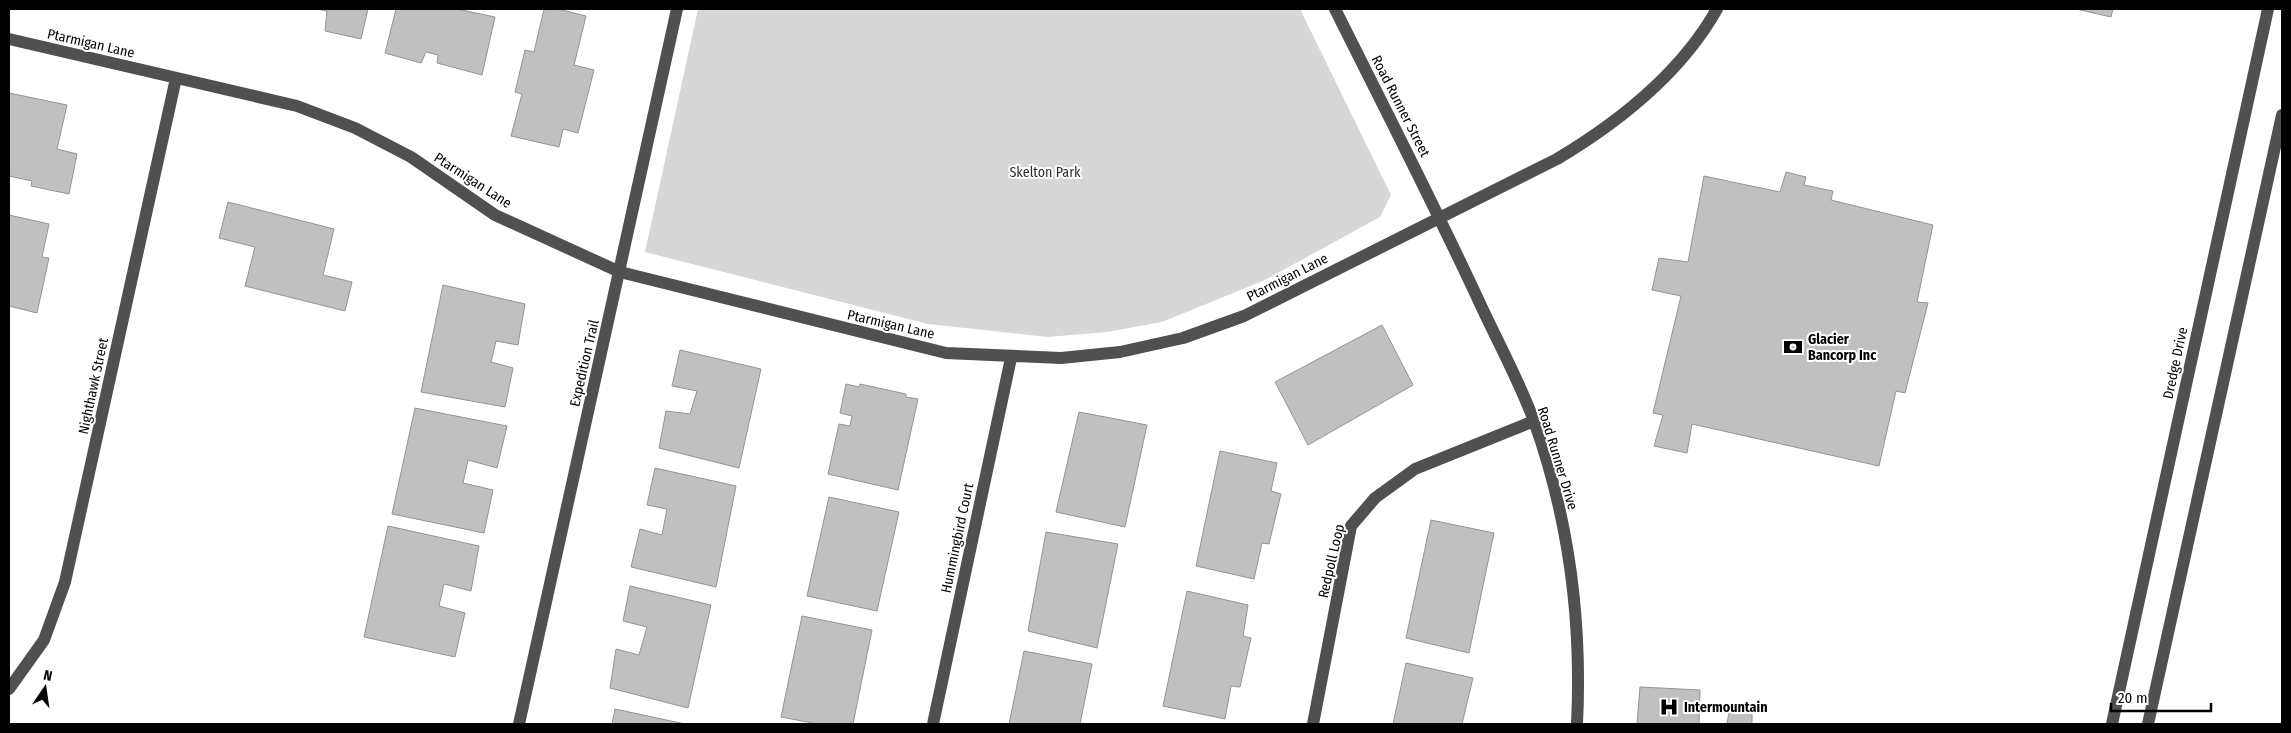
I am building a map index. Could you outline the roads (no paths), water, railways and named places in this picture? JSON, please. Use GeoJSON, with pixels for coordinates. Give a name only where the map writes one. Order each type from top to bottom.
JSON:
{"type":"FeatureCollection","features":[{"type":"Feature","properties":{"kind":"street","name":"Expedition Trail"},"geometry":{"type":"LineString","coordinates":[[519,724],[677,9]]}},
{"type":"Feature","properties":{"kind":"street","name":"Road Runner Street"},"geometry":{"type":"LineString","coordinates":[[1335,9],[1440,217]]}},
{"type":"Feature","properties":{"kind":"street","name":"Ptarmigan Lane"},"geometry":{"type":"LineString","coordinates":[[9,39],[297,106],[355,128],[411,158],[495,215],[620,272],[946,353],[1011,358],[1062,358],[1110,353],[1183,338],[1244,316],[1557,159],[1584,142],[1639,101],[1689,49],[1717,9]]}},
{"type":"Feature","properties":{"kind":"street","name":"Dredge Drive"},"geometry":{"type":"LineString","coordinates":[[2112,724],[2268,9]]}},
{"type":"Feature","properties":{"kind":"street","name":"Nighthawk Street"},"geometry":{"type":"LineString","coordinates":[[9,689],[44,640],[65,582],[176,78]]}},
{"type":"Feature","properties":{"kind":"street"},"geometry":{"type":"LineString","coordinates":[[2148,724],[2282,114]]}},
{"type":"Feature","properties":{"kind":"street","name":"Road Runner Drive"},"geometry":{"type":"LineString","coordinates":[[1440,217],[1534,421],[1557,500],[1573,584],[1580,672],[1577,724]]}},
{"type":"Feature","properties":{"kind":"street","name":"Hummingbird Court"},"geometry":{"type":"LineString","coordinates":[[933,724],[1011,358]]}},
{"type":"Feature","properties":{"kind":"street","name":"Redpoll Loop"},"geometry":{"type":"LineString","coordinates":[[1313,724],[1352,526],[1375,498],[1415,469],[1534,421]]}},
{"type":"Feature","properties":{"kind":"place","name":"Glacier Bancorp Inc"},"geometry":{"type":"Point","coordinates":[1793,347]}},
{"type":"Feature","properties":{"kind":"place","name":"Intermountain"},"geometry":{"type":"Point","coordinates":[1669,707]}},
{"type":"Feature","properties":{"kind":"park label","name":"Skelton Park"},"geometry":{"type":"Point","coordinates":[1045,172]}}]}
